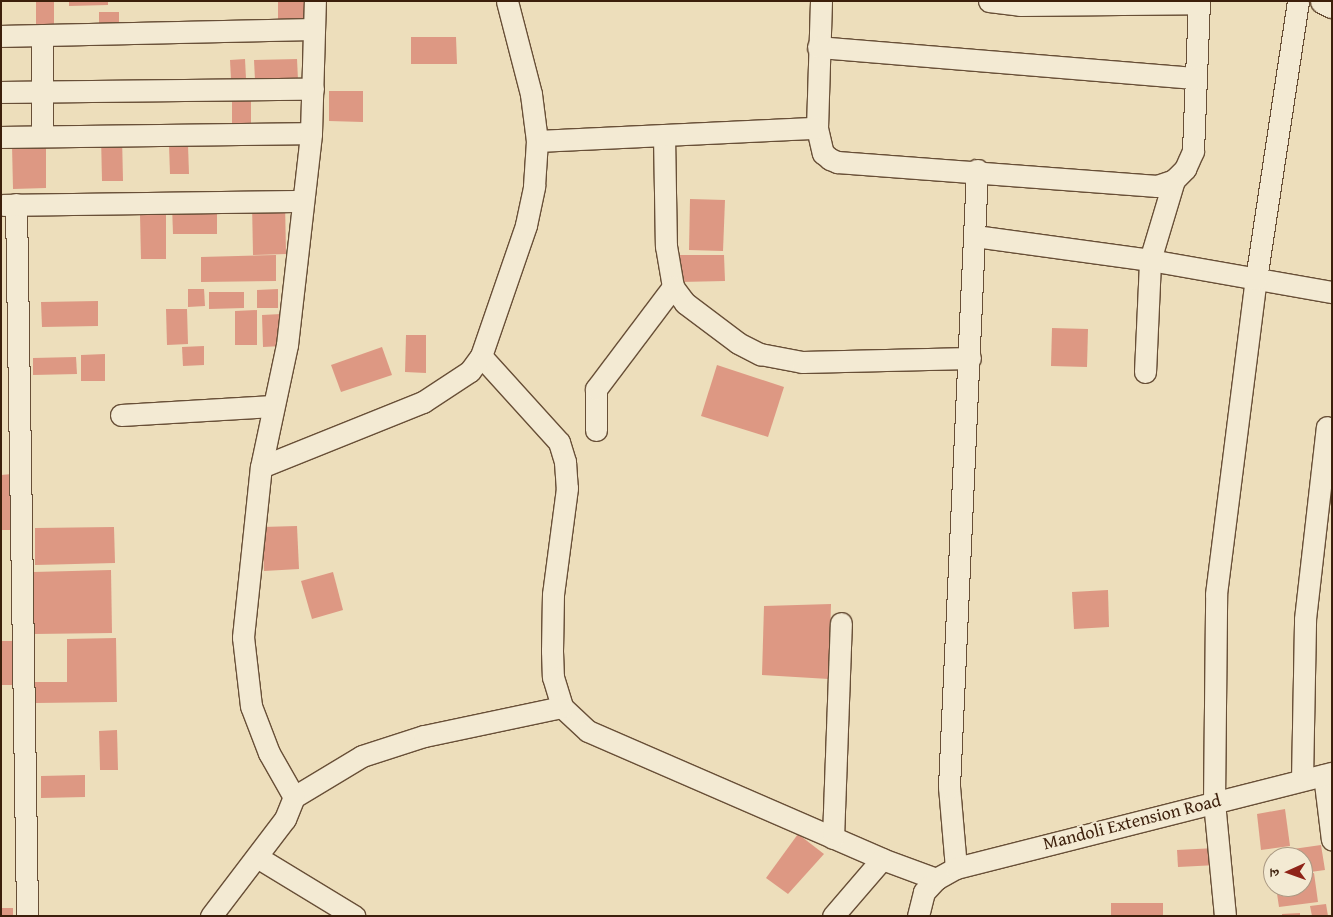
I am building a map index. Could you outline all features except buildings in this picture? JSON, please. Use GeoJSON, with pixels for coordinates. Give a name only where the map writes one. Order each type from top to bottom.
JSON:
{"type":"FeatureCollection","features":[{"type":"Feature","properties":{"kind":"street"},"geometry":{"type":"LineString","coordinates":[[294,797],[269,753],[251,706],[243,637],[261,468],[287,345],[311,133],[314,1]]}},
{"type":"Feature","properties":{"kind":"street"},"geometry":{"type":"LineString","coordinates":[[261,468],[430,398],[470,371],[481,356],[526,225],[534,186],[537,141],[531,94],[507,1]]}},
{"type":"Feature","properties":{"kind":"street"},"geometry":{"type":"LineString","coordinates":[[821,1],[818,47],[817,128],[823,153],[837,162],[977,170],[1157,186],[1174,180],[1185,169],[1193,151],[1198,2],[1020,4],[989,1]]}},
{"type":"Feature","properties":{"kind":"street"},"geometry":{"type":"LineString","coordinates":[[1225,916],[1214,802],[1216,594],[1256,279],[1298,1]]}},
{"type":"Feature","properties":{"kind":"street"},"geometry":{"type":"LineString","coordinates":[[1324,1],[1332,5]]}},
{"type":"Feature","properties":{"kind":"street"},"geometry":{"type":"LineString","coordinates":[[1,36],[314,29]]}},
{"type":"Feature","properties":{"kind":"street"},"geometry":{"type":"LineString","coordinates":[[42,35],[42,136]]}},
{"type":"Feature","properties":{"kind":"street"},"geometry":{"type":"LineString","coordinates":[[818,47],[1196,78]]}},
{"type":"Feature","properties":{"kind":"street"},"geometry":{"type":"LineString","coordinates":[[1,92],[313,89]]}},
{"type":"Feature","properties":{"kind":"street"},"geometry":{"type":"LineString","coordinates":[[537,141],[817,128]]}},
{"type":"Feature","properties":{"kind":"street"},"geometry":{"type":"LineString","coordinates":[[1,137],[311,133]]}},
{"type":"Feature","properties":{"kind":"street"},"geometry":{"type":"LineString","coordinates":[[664,135],[666,246],[673,287],[685,303],[738,343],[760,354],[802,362],[970,358]]}},
{"type":"Feature","properties":{"kind":"street"},"geometry":{"type":"LineString","coordinates":[[956,868],[949,787],[970,358],[977,170]]}},
{"type":"Feature","properties":{"kind":"street"},"geometry":{"type":"LineString","coordinates":[[1145,372],[1150,260],[1174,180]]}},
{"type":"Feature","properties":{"kind":"street"},"geometry":{"type":"LineString","coordinates":[[27,916],[8,204],[303,201]]}},
{"type":"Feature","properties":{"kind":"street"},"geometry":{"type":"LineString","coordinates":[[975,236],[1150,260],[1331,290]]}},
{"type":"Feature","properties":{"kind":"street"},"geometry":{"type":"LineString","coordinates":[[596,430],[596,389],[673,287]]}},
{"type":"Feature","properties":{"kind":"street"},"geometry":{"type":"LineString","coordinates":[[481,356],[558,442],[565,462],[567,488],[554,594],[552,651],[553,677],[562,707],[588,731],[882,859],[936,879],[924,892],[918,916]]}},
{"type":"Feature","properties":{"kind":"street"},"geometry":{"type":"LineString","coordinates":[[121,415],[273,406]]}},
{"type":"Feature","properties":{"kind":"street"},"geometry":{"type":"LineString","coordinates":[[1302,780],[1305,619],[1327,427]]}},
{"type":"Feature","properties":{"kind":"street"},"geometry":{"type":"LineString","coordinates":[[833,838],[841,623]]}},
{"type":"Feature","properties":{"kind":"street"},"geometry":{"type":"LineString","coordinates":[[211,916],[285,819],[294,797],[362,756],[424,736],[562,707]]}},
{"type":"Feature","properties":{"kind":"street"},"geometry":{"type":"LineString","coordinates":[[1328,774],[1332,840]]}},
{"type":"Feature","properties":{"kind":"street","name":"Mandoli Extension Road"},"geometry":{"type":"LineString","coordinates":[[936,879],[956,868],[1328,774]]}},
{"type":"Feature","properties":{"kind":"street"},"geometry":{"type":"LineString","coordinates":[[257,857],[354,916]]}},
{"type":"Feature","properties":{"kind":"street"},"geometry":{"type":"LineString","coordinates":[[833,916],[882,859]]}}]}
